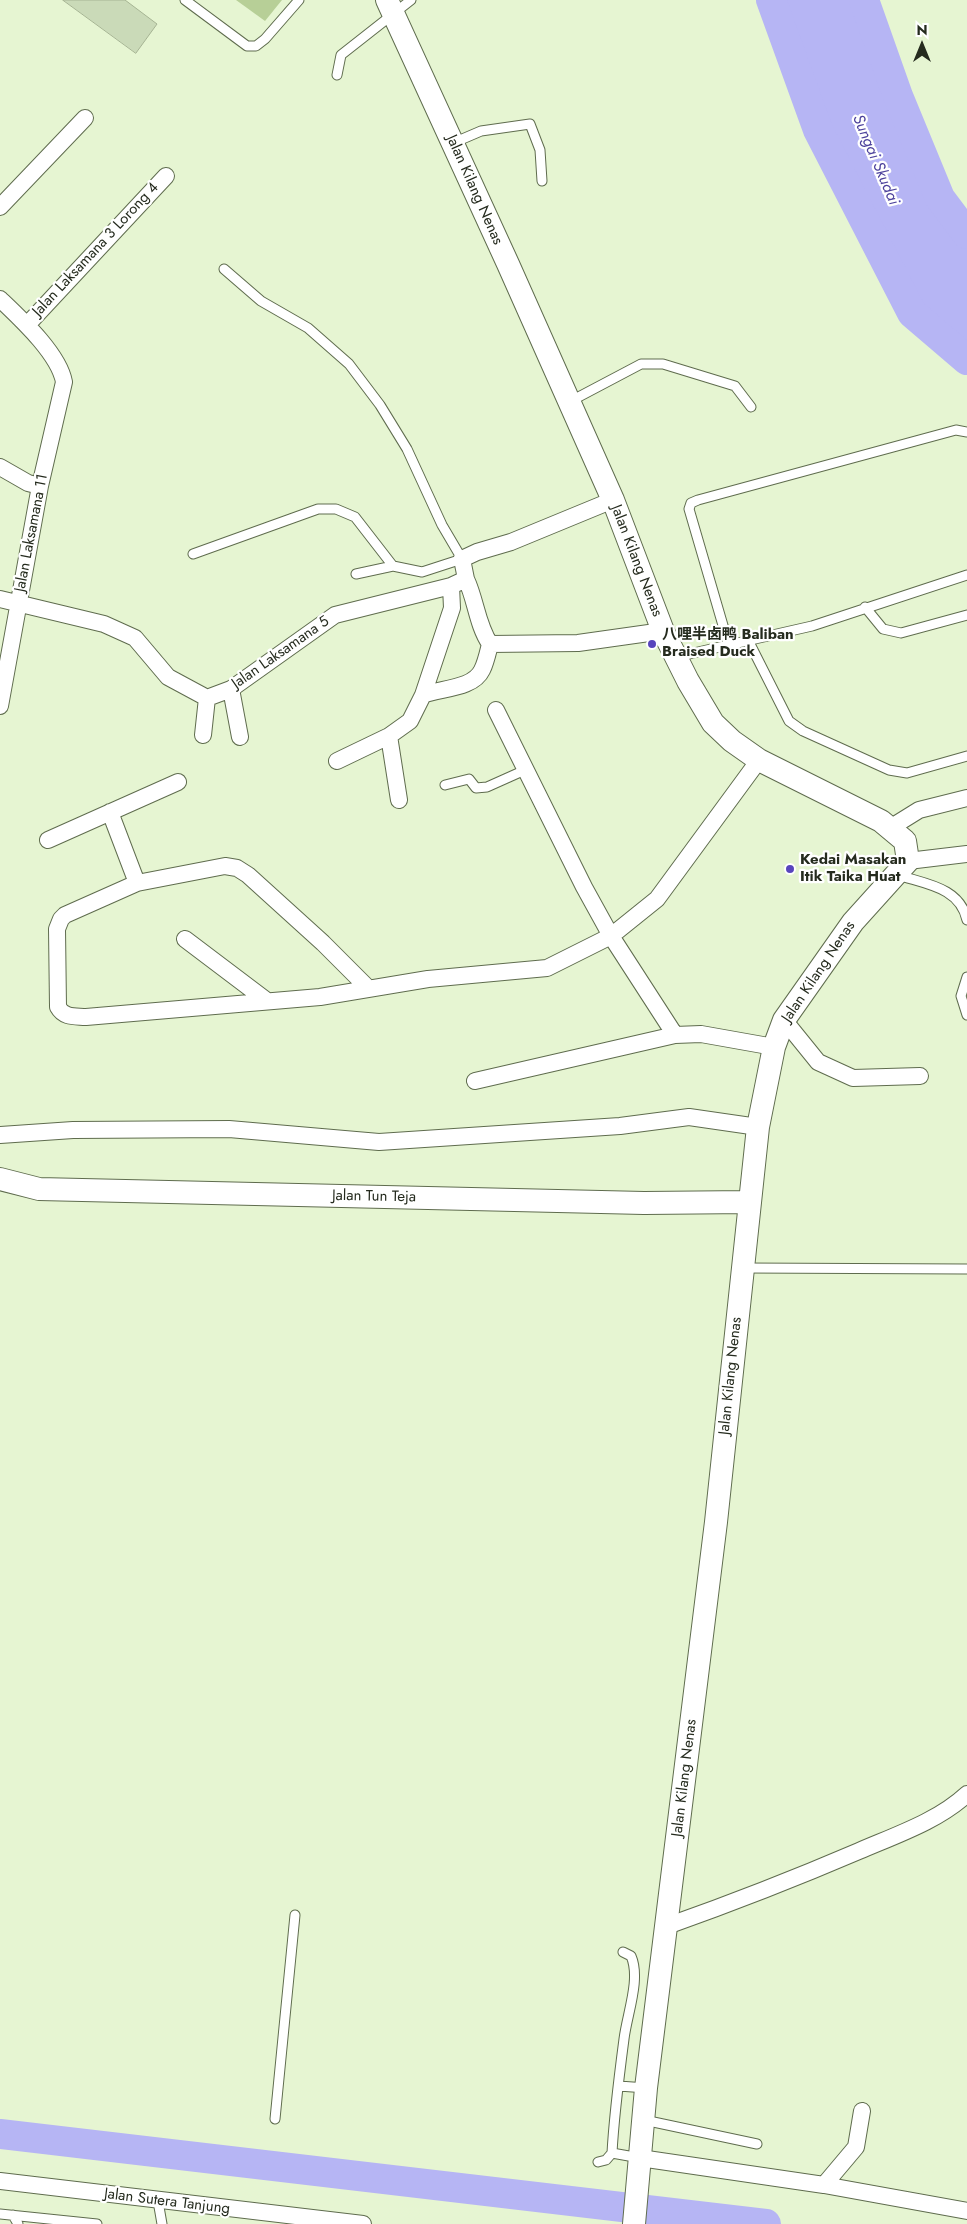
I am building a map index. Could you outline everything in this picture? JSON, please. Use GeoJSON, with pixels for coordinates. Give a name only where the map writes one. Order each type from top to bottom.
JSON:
{"type":"FeatureCollection","features":[{"type":"Feature","properties":{"kind":"street","name":"Jalan Kilang Nenas"},"geometry":{"type":"LineString","coordinates":[[397,4],[453,143],[613,500],[664,631],[712,723],[759,760],[881,820],[905,841],[902,867],[853,922],[784,1020],[774,1047],[758,1127],[716,1522],[646,2088],[634,2224]]}},
{"type":"Feature","properties":{"kind":"street"},"geometry":{"type":"LineString","coordinates":[[0,207],[84,118]]}},
{"type":"Feature","properties":{"kind":"street","name":"Jalan Laksamana 3 Lorong 4"},"geometry":{"type":"LineString","coordinates":[[28,325],[166,176]]}},
{"type":"Feature","properties":{"kind":"street","name":"Jalan Laksamana 11"},"geometry":{"type":"LineString","coordinates":[[0,299],[28,325],[62,370],[64,382],[40,486],[0,706]]}},
{"type":"Feature","properties":{"kind":"street"},"geometry":{"type":"LineString","coordinates":[[0,467],[28,483],[40,486]]}},
{"type":"Feature","properties":{"kind":"street"},"geometry":{"type":"LineString","coordinates":[[423,695],[475,679],[483,669],[490,644],[483,633],[472,590],[466,579],[462,559],[613,500]]}},
{"type":"Feature","properties":{"kind":"street","name":"Jalan Laksamana 5"},"geometry":{"type":"LineString","coordinates":[[207,698],[231,689],[335,615],[451,586],[466,579]]}},
{"type":"Feature","properties":{"kind":"street"},"geometry":{"type":"LineString","coordinates":[[337,761],[389,736],[410,721],[423,695],[452,608],[451,586]]}},
{"type":"Feature","properties":{"kind":"street"},"geometry":{"type":"LineString","coordinates":[[0,599],[104,624],[135,638],[168,677],[207,698],[203,734]]}},
{"type":"Feature","properties":{"kind":"street"},"geometry":{"type":"LineString","coordinates":[[490,644],[578,643],[664,631]]}},
{"type":"Feature","properties":{"kind":"street"},"geometry":{"type":"LineString","coordinates":[[231,689],[240,737]]}},
{"type":"Feature","properties":{"kind":"street"},"geometry":{"type":"LineString","coordinates":[[496,710],[584,887],[611,936],[675,1035]]}},
{"type":"Feature","properties":{"kind":"street"},"geometry":{"type":"LineString","coordinates":[[389,736],[400,800]]}},
{"type":"Feature","properties":{"kind":"street"},"geometry":{"type":"LineString","coordinates":[[368,988],[323,943],[248,875],[237,868],[215,867],[137,884],[65,915],[61,919],[56,937],[58,1003],[62,1013],[69,1016],[86,1017],[320,997],[428,979],[547,968],[611,936],[657,899],[759,760]]}},
{"type":"Feature","properties":{"kind":"street"},"geometry":{"type":"LineString","coordinates":[[48,840],[178,782]]}},
{"type":"Feature","properties":{"kind":"street"},"geometry":{"type":"LineString","coordinates":[[890,828],[919,810],[967,798]]}},
{"type":"Feature","properties":{"kind":"street"},"geometry":{"type":"LineString","coordinates":[[110,812],[137,884]]}},
{"type":"Feature","properties":{"kind":"street"},"geometry":{"type":"LineString","coordinates":[[902,867],[967,854]]}},
{"type":"Feature","properties":{"kind":"street"},"geometry":{"type":"LineString","coordinates":[[185,939],[268,1001]]}},
{"type":"Feature","properties":{"kind":"street"},"geometry":{"type":"LineString","coordinates":[[784,1020],[818,1062],[853,1078],[920,1076]]}},
{"type":"Feature","properties":{"kind":"street"},"geometry":{"type":"LineString","coordinates":[[475,1081],[675,1035],[701,1034],[774,1047]]}},
{"type":"Feature","properties":{"kind":"street"},"geometry":{"type":"LineString","coordinates":[[0,1135],[73,1130],[229,1128],[378,1142],[620,1126],[688,1117],[758,1127]]}},
{"type":"Feature","properties":{"kind":"street","name":"Jalan Tun Teja"},"geometry":{"type":"LineString","coordinates":[[0,1179],[39,1189],[644,1203],[750,1202]]}},
{"type":"Feature","properties":{"kind":"street"},"geometry":{"type":"LineString","coordinates":[[667,1926],[783,1883],[918,1826],[959,1802],[967,1794]]}},
{"type":"Feature","properties":{"kind":"street"},"geometry":{"type":"LineString","coordinates":[[824,2185],[856,2147],[862,2111]]}},
{"type":"Feature","properties":{"kind":"street"},"geometry":{"type":"LineString","coordinates":[[640,2158],[824,2185],[967,2211]]}},
{"type":"Feature","properties":{"kind":"street","name":"Jalan Sutera Tanjung"},"geometry":{"type":"LineString","coordinates":[[0,2181],[363,2224]]}},
{"type":"Feature","properties":{"kind":"lane"},"geometry":{"type":"LineString","coordinates":[[185,0],[247,46],[256,46],[265,39],[299,0]]}},
{"type":"Feature","properties":{"kind":"lane"},"geometry":{"type":"LineString","coordinates":[[337,76],[340,55],[397,4]]}},
{"type":"Feature","properties":{"kind":"lane"},"geometry":{"type":"LineString","coordinates":[[453,143],[481,131],[530,124],[540,150],[542,181]]}},
{"type":"Feature","properties":{"kind":"lane"},"geometry":{"type":"LineString","coordinates":[[224,269],[261,301],[308,328],[349,364],[380,405],[407,449],[442,525],[462,559],[422,572],[393,566],[356,574]]}},
{"type":"Feature","properties":{"kind":"lane"},"geometry":{"type":"LineString","coordinates":[[569,402],[641,364],[664,364],[734,386],[751,407]]}},
{"type":"Feature","properties":{"kind":"lane"},"geometry":{"type":"LineString","coordinates":[[729,646],[689,509],[691,503],[956,430],[967,432]]}},
{"type":"Feature","properties":{"kind":"lane"},"geometry":{"type":"LineString","coordinates":[[193,554],[318,509],[336,509],[355,517],[393,566]]}},
{"type":"Feature","properties":{"kind":"lane"},"geometry":{"type":"LineString","coordinates":[[676,657],[749,642],[812,626],[967,575]]}},
{"type":"Feature","properties":{"kind":"lane"},"geometry":{"type":"LineString","coordinates":[[865,607],[883,628],[901,633],[967,615]]}},
{"type":"Feature","properties":{"kind":"lane"},"geometry":{"type":"LineString","coordinates":[[749,642],[789,721],[803,731],[889,770],[907,773],[967,756]]}},
{"type":"Feature","properties":{"kind":"lane"},"geometry":{"type":"LineString","coordinates":[[445,785],[469,779],[476,788],[487,787],[525,770]]}},
{"type":"Feature","properties":{"kind":"lane"},"geometry":{"type":"LineString","coordinates":[[902,867],[949,891],[966,913]]}},
{"type":"Feature","properties":{"kind":"lane"},"geometry":{"type":"LineString","coordinates":[[967,977],[961,996],[967,1015]]}},
{"type":"Feature","properties":{"kind":"lane"},"geometry":{"type":"LineString","coordinates":[[744,1268],[967,1269]]}},
{"type":"Feature","properties":{"kind":"lane"},"geometry":{"type":"LineString","coordinates":[[275,2119],[295,1915]]}},
{"type":"Feature","properties":{"kind":"lane"},"geometry":{"type":"LineString","coordinates":[[598,2162],[606,2160],[612,2153],[624,2036],[630,2010],[634,1964],[631,1956],[623,1952]]}},
{"type":"Feature","properties":{"kind":"lane"},"geometry":{"type":"LineString","coordinates":[[618,2086],[646,2088]]}},
{"type":"Feature","properties":{"kind":"lane"},"geometry":{"type":"LineString","coordinates":[[643,2120],[757,2144]]}},
{"type":"Feature","properties":{"kind":"lane"},"geometry":{"type":"LineString","coordinates":[[612,2153],[640,2158]]}},
{"type":"Feature","properties":{"kind":"lane"},"geometry":{"type":"LineString","coordinates":[[158,2201],[162,2224]]}},
{"type":"Feature","properties":{"kind":"lane"},"geometry":{"type":"LineString","coordinates":[[0,2214],[62,2222],[97,2224]]}},
{"type":"Feature","properties":{"kind":"lane"},"geometry":{"type":"LineString","coordinates":[[13,2215],[18,2224]]}},
{"type":"Feature","properties":{"kind":"green space"},"geometry":{"type":"Polygon","coordinates":[[[236,0],[282,0],[265,21],[236,0]]]}},
{"type":"Feature","properties":{"kind":"water","name":"Sungai Skudai"},"geometry":{"type":"Polygon","coordinates":[[[771,0],[864,0],[898,96],[940,198],[967,234],[967,360],[912,313],[818,130],[771,0]]]}},
{"type":"Feature","properties":{"kind":"building"},"geometry":{"type":"Polygon","coordinates":[[[63,0],[125,0],[157,24],[136,53],[63,0]]]}},
{"type":"Feature","properties":{"kind":"waterway"},"geometry":{"type":"LineString","coordinates":[[771,0],[818,130],[912,313],[967,360]]}},
{"type":"Feature","properties":{"kind":"waterway"},"geometry":{"type":"LineString","coordinates":[[864,0],[898,96],[940,198],[967,234]]}},
{"type":"Feature","properties":{"kind":"waterway"},"geometry":{"type":"LineString","coordinates":[[0,2134],[766,2224]]}},
{"type":"Feature","properties":{"kind":"place","name":"八哩半卤鸭 Baliban Braised Duck"},"geometry":{"type":"Point","coordinates":[652,644]}},
{"type":"Feature","properties":{"kind":"place","name":"Kedai Masakan Itik Taika Huat"},"geometry":{"type":"Point","coordinates":[790,869]}}]}
